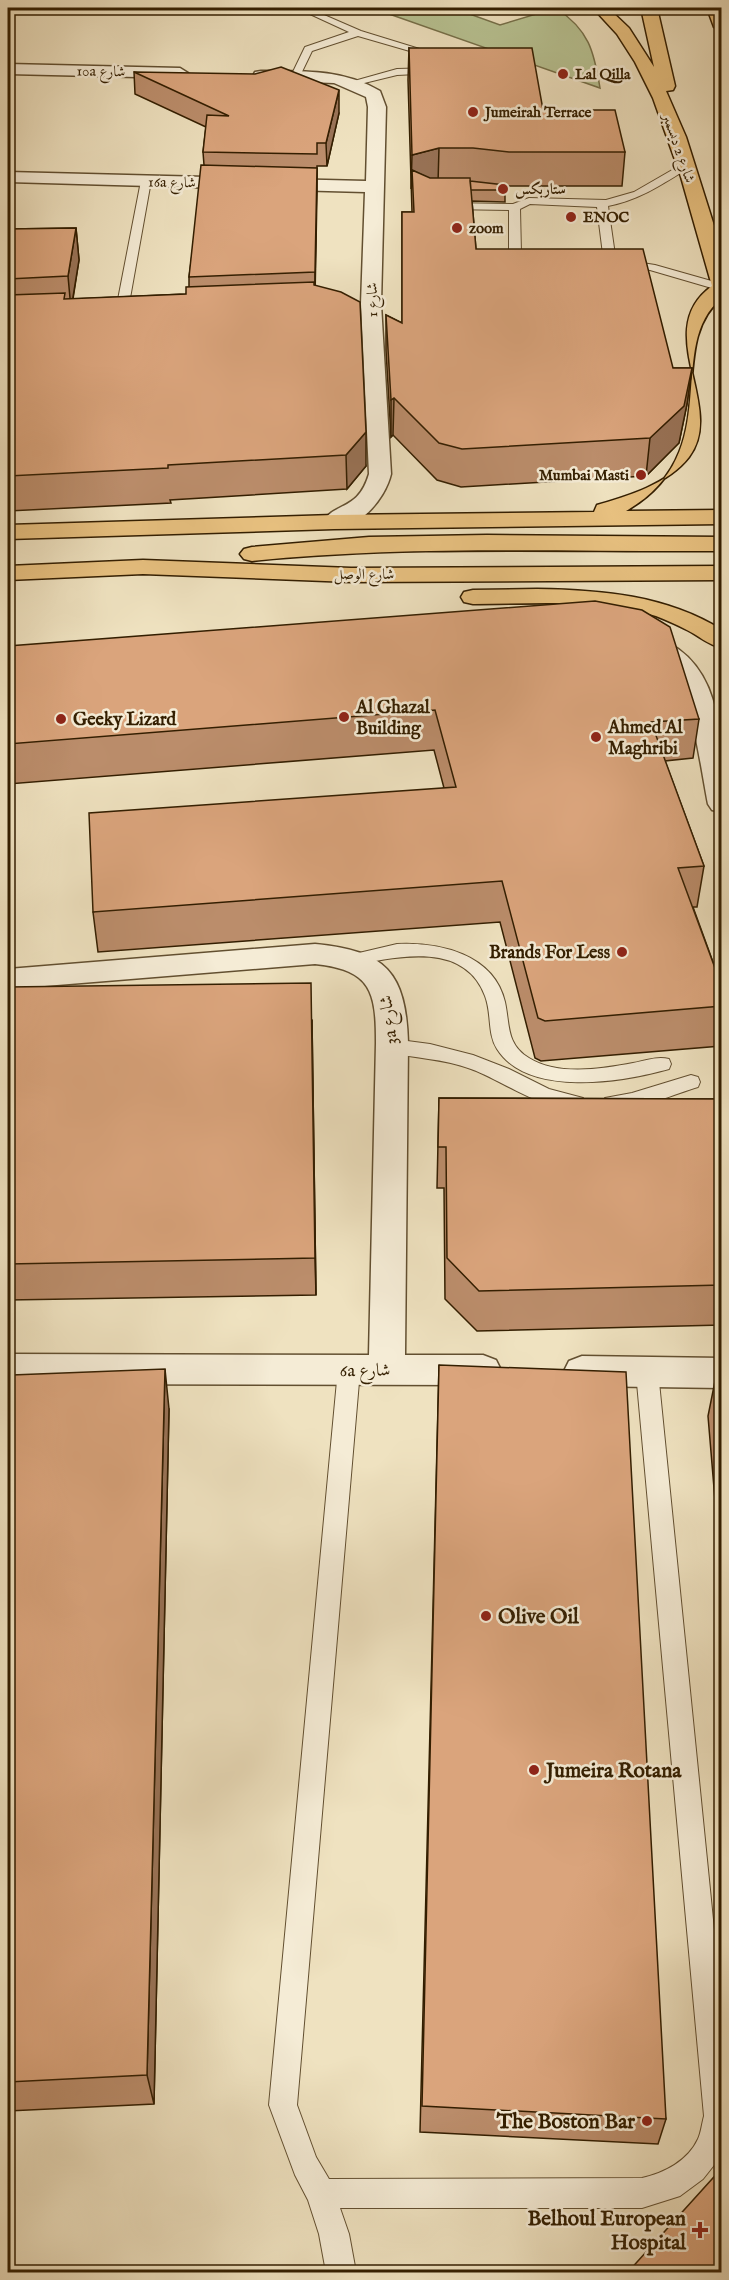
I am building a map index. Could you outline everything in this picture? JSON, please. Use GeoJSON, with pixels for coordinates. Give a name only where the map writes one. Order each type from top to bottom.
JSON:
{"type":"FeatureCollection","features":[{"type":"Feature","properties":{"kind":"main road"},"geometry":{"type":"LineString","coordinates":[[600,8],[615,20],[631,40],[664,103]]}},
{"type":"Feature","properties":{"kind":"main road","name":"شارع 2 ديسمبر"},"geometry":{"type":"LineString","coordinates":[[650,8],[665,71],[667,87],[664,103],[686,165],[722,287]]}},
{"type":"Feature","properties":{"kind":"main road"},"geometry":{"type":"LineString","coordinates":[[714,8],[722,27]]}},
{"type":"Feature","properties":{"kind":"main road"},"geometry":{"type":"LineString","coordinates":[[573,520],[659,490],[693,467],[704,452],[709,436],[709,421],[697,331],[698,315],[706,300],[722,287]]}},
{"type":"Feature","properties":{"kind":"main road"},"geometry":{"type":"LineString","coordinates":[[8,532],[334,522],[718,518]]}},
{"type":"Feature","properties":{"kind":"main road"},"geometry":{"type":"LineString","coordinates":[[143,567],[267,552],[370,545],[720,543]]}},
{"type":"Feature","properties":{"kind":"main road"},"geometry":{"type":"LineString","coordinates":[[143,567],[200,580],[321,594],[578,597],[625,601],[669,612],[708,630],[722,641]]}},
{"type":"Feature","properties":{"kind":"main road","name":"شارع الوصل"},"geometry":{"type":"LineString","coordinates":[[8,573],[143,567],[351,575],[722,573]]}},
{"type":"Feature","properties":{"kind":"street","name":"10a شارع"},"geometry":{"type":"LineString","coordinates":[[8,69],[192,74]]}},
{"type":"Feature","properties":{"kind":"street"},"geometry":{"type":"LineString","coordinates":[[250,75],[296,76],[352,83]]}},
{"type":"Feature","properties":{"kind":"street","name":"شارع 1"},"geometry":{"type":"LineString","coordinates":[[334,522],[354,513],[369,501],[377,488],[380,474],[371,304],[377,107],[374,95],[352,83]]}},
{"type":"Feature","properties":{"kind":"street","name":"16a شارع"},"geometry":{"type":"LineString","coordinates":[[8,177],[373,187]]}},
{"type":"Feature","properties":{"kind":"street"},"geometry":{"type":"LineString","coordinates":[[347,305],[371,304]]}},
{"type":"Feature","properties":{"kind":"street"},"geometry":{"type":"LineString","coordinates":[[98,316],[145,314]]}},
{"type":"Feature","properties":{"kind":"street"},"geometry":{"type":"LineString","coordinates":[[618,634],[638,638],[670,655],[687,671],[696,690],[722,804]]}},
{"type":"Feature","properties":{"kind":"street","name":"3a شارع"},"geometry":{"type":"LineString","coordinates":[[8,979],[315,954],[333,955],[352,960],[373,972],[386,989],[392,1046],[387,1369]]}},
{"type":"Feature","properties":{"kind":"street","name":"6a شارع"},"geometry":{"type":"LineString","coordinates":[[8,1370],[517,1371]]}},
{"type":"Feature","properties":{"kind":"street"},"geometry":{"type":"LineString","coordinates":[[553,1371],[722,1373]]}},
{"type":"Feature","properties":{"kind":"lane"},"geometry":{"type":"LineString","coordinates":[[301,8],[358,33],[443,58]]}},
{"type":"Feature","properties":{"kind":"lane"},"geometry":{"type":"LineString","coordinates":[[296,76],[308,50],[324,42],[358,33]]}},
{"type":"Feature","properties":{"kind":"lane"},"geometry":{"type":"LineString","coordinates":[[352,83],[397,72],[444,72]]}},
{"type":"Feature","properties":{"kind":"lane"},"geometry":{"type":"LineString","coordinates":[[352,83],[417,78]]}},
{"type":"Feature","properties":{"kind":"lane"},"geometry":{"type":"LineString","coordinates":[[440,206],[514,207],[529,201],[602,204],[636,195],[686,165]]}},
{"type":"Feature","properties":{"kind":"lane"},"geometry":{"type":"LineString","coordinates":[[121,315],[146,181]]}},
{"type":"Feature","properties":{"kind":"lane"},"geometry":{"type":"LineString","coordinates":[[515,192],[529,201]]}},
{"type":"Feature","properties":{"kind":"lane"},"geometry":{"type":"LineString","coordinates":[[602,204],[604,262],[651,267],[722,287]]}},
{"type":"Feature","properties":{"kind":"lane"},"geometry":{"type":"LineString","coordinates":[[514,207],[517,257],[526,262],[544,262]]}},
{"type":"Feature","properties":{"kind":"lane"},"geometry":{"type":"LineString","coordinates":[[352,960],[396,950],[423,949],[450,955],[473,967],[490,983],[496,1001],[502,1041],[509,1051],[535,1068],[567,1075],[601,1075],[662,1064]]}},
{"type":"Feature","properties":{"kind":"lane"},"geometry":{"type":"LineString","coordinates":[[392,1046],[428,1049],[462,1058],[494,1070],[546,1097],[566,1102],[589,1104],[632,1100],[691,1082]]}},
{"type":"Feature","properties":{"kind":"lane"},"geometry":{"type":"LineString","coordinates":[[341,2272],[334,2234],[321,2194],[301,2155],[283,2105],[349,1370]]}},
{"type":"Feature","properties":{"kind":"lane"},"geometry":{"type":"LineString","coordinates":[[321,2194],[642,2193],[670,2186],[693,2169],[711,2146],[718,2116],[647,1372]]}},
{"type":"Feature","properties":{"kind":"green space"},"geometry":{"type":"Polygon","coordinates":[[[372,8],[453,8],[500,25],[556,8],[576,25],[588,42],[600,88],[372,8]]]}},
{"type":"Feature","properties":{"kind":"building"},"geometry":{"type":"Polygon","coordinates":[[[409,48],[532,48],[543,110],[615,110],[625,152],[509,152],[473,148],[439,148],[412,155],[409,48]]]}},
{"type":"Feature","properties":{"kind":"building"},"geometry":{"type":"Polygon","coordinates":[[[281,67],[339,90],[326,143],[317,143],[317,154],[203,152],[207,115],[229,116],[134,72],[255,74],[281,67]]]}},
{"type":"Feature","properties":{"kind":"building"},"geometry":{"type":"Polygon","coordinates":[[[201,165],[317,168],[315,272],[189,277],[201,165]]]}},
{"type":"Feature","properties":{"kind":"building"},"geometry":{"type":"Polygon","coordinates":[[[412,170],[430,178],[470,178],[476,249],[643,249],[673,368],[692,368],[684,406],[650,438],[462,449],[439,443],[394,398],[391,400],[386,315],[402,323],[402,212],[414,212],[412,170]]]}},
{"type":"Feature","properties":{"kind":"building"},"geometry":{"type":"Polygon","coordinates":[[[470,181],[505,185],[505,190],[471,190],[470,181]]]}},
{"type":"Feature","properties":{"kind":"building"},"geometry":{"type":"Polygon","coordinates":[[[76,228],[68,276],[8,279],[8,229],[76,228]]]}},
{"type":"Feature","properties":{"kind":"building"},"geometry":{"type":"Polygon","coordinates":[[[314,282],[314,285],[341,292],[360,302],[366,432],[346,455],[168,465],[168,468],[8,476],[10,314],[8,314],[8,295],[65,293],[64,299],[186,294],[186,287],[314,282]]]}},
{"type":"Feature","properties":{"kind":"building"},"geometry":{"type":"Polygon","coordinates":[[[595,601],[642,610],[670,627],[699,719],[651,722],[704,866],[678,868],[722,987],[722,1006],[545,1021],[538,1018],[502,881],[93,912],[89,813],[456,787],[435,710],[8,744],[8,646],[595,601]]]}},
{"type":"Feature","properties":{"kind":"building"},"geometry":{"type":"Polygon","coordinates":[[[311,983],[315,1258],[8,1264],[8,987],[311,983]]]}},
{"type":"Feature","properties":{"kind":"building"},"geometry":{"type":"Polygon","coordinates":[[[439,1098],[722,1099],[722,1285],[479,1291],[447,1258],[446,1147],[438,1147],[439,1098]]]}},
{"type":"Feature","properties":{"kind":"building","name":"Jumeira Rotana"},"geometry":{"type":"Polygon","coordinates":[[[439,1365],[626,1372],[666,2119],[422,2106],[439,1365]]]}},
{"type":"Feature","properties":{"kind":"building"},"geometry":{"type":"Polygon","coordinates":[[[165,1369],[147,2075],[8,2082],[8,1426],[12,1375],[165,1369]]]}},
{"type":"Feature","properties":{"kind":"building"},"geometry":{"type":"Polygon","coordinates":[[[716,1376],[722,1376],[722,1437],[716,1376]]]}},
{"type":"Feature","properties":{"kind":"building","name":"Belhoul European Hospital"},"geometry":{"type":"Polygon","coordinates":[[[722,2168],[722,2272],[628,2272],[722,2168]]]}},
{"type":"Feature","properties":{"kind":"place","name":"Lal Qilla"},"geometry":{"type":"Point","coordinates":[563,74]}},
{"type":"Feature","properties":{"kind":"place","name":"Jumeirah Terrace"},"geometry":{"type":"Point","coordinates":[473,112]}},
{"type":"Feature","properties":{"kind":"place","name":"ستاربكس"},"geometry":{"type":"Point","coordinates":[503,189]}},
{"type":"Feature","properties":{"kind":"place","name":"ENOC"},"geometry":{"type":"Point","coordinates":[571,217]}},
{"type":"Feature","properties":{"kind":"place","name":"zoom"},"geometry":{"type":"Point","coordinates":[457,228]}},
{"type":"Feature","properties":{"kind":"place","name":"Mumbai Masti"},"geometry":{"type":"Point","coordinates":[641,475]}},
{"type":"Feature","properties":{"kind":"place","name":"Al Ghazal Building"},"geometry":{"type":"Point","coordinates":[344,717]}},
{"type":"Feature","properties":{"kind":"place","name":"Geeky Lizard"},"geometry":{"type":"Point","coordinates":[61,719]}},
{"type":"Feature","properties":{"kind":"place","name":"Ahmed Al Maghribi"},"geometry":{"type":"Point","coordinates":[596,737]}},
{"type":"Feature","properties":{"kind":"place","name":"Brands For Less"},"geometry":{"type":"Point","coordinates":[622,952]}},
{"type":"Feature","properties":{"kind":"place","name":"Olive Oil"},"geometry":{"type":"Point","coordinates":[486,1616]}},
{"type":"Feature","properties":{"kind":"place","name":"Jumeira Rotana"},"geometry":{"type":"Point","coordinates":[534,1770]}},
{"type":"Feature","properties":{"kind":"place","name":"The Boston Bar"},"geometry":{"type":"Point","coordinates":[647,2121]}},
{"type":"Feature","properties":{"kind":"place","name":"Belhoul European Hospital"},"geometry":{"type":"Point","coordinates":[700,2230]}}]}
